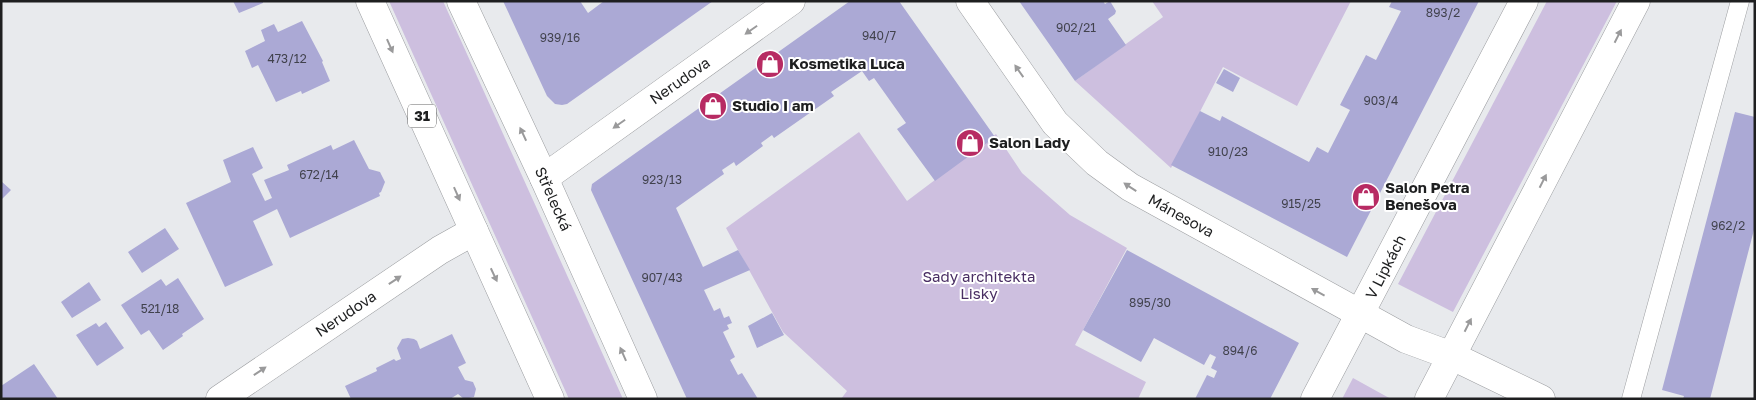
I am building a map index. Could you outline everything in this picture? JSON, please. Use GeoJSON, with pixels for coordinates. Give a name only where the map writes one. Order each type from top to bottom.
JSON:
{"type":"FeatureCollection","features":[{"type":"Feature","properties":{"kind":"street","name":"31"},"geometry":{"type":"LineString","coordinates":[[370,1],[550,399]]}},
{"type":"Feature","properties":{"kind":"street","name":"Střelecká"},"geometry":{"type":"LineString","coordinates":[[461,1],[544,178],[642,399]]}},
{"type":"Feature","properties":{"kind":"street","name":"Nerudova"},"geometry":{"type":"LineString","coordinates":[[544,178],[791,1]]}},
{"type":"Feature","properties":{"kind":"street","name":"Mánesova"},"geometry":{"type":"LineString","coordinates":[[970,1],[1055,123],[1097,163],[1130,187],[1406,339],[1452,356],[1541,399]]}},
{"type":"Feature","properties":{"kind":"street","name":"V Lipkách"},"geometry":{"type":"LineString","coordinates":[[1315,399],[1524,1]]}},
{"type":"Feature","properties":{"kind":"street"},"geometry":{"type":"LineString","coordinates":[[1429,399],[1636,1]]}},
{"type":"Feature","properties":{"kind":"street","name":"Nerudova"},"geometry":{"type":"LineString","coordinates":[[220,399],[440,250],[474,231]]}},
{"type":"Feature","properties":{"kind":"lane"},"geometry":{"type":"LineString","coordinates":[[1631,399],[1740,1]]}},
{"type":"Feature","properties":{"kind":"green space"},"geometry":{"type":"Polygon","coordinates":[[[389,1],[443,1],[623,399],[569,399],[389,1]]]}},
{"type":"Feature","properties":{"kind":"green space"},"geometry":{"type":"Polygon","coordinates":[[[1152,1],[1351,1],[1297,106],[1223,67],[1171,168],[1075,81],[1163,17],[1152,1]]]}},
{"type":"Feature","properties":{"kind":"green space"},"geometry":{"type":"Polygon","coordinates":[[[1547,1],[1617,1],[1453,312],[1398,284],[1547,1]]]}},
{"type":"Feature","properties":{"kind":"green space","name":"Sady architekta Lisky"},"geometry":{"type":"Polygon","coordinates":[[[859,132],[907,201],[996,134],[1022,173],[1070,215],[1127,248],[1075,345],[1146,382],[1138,399],[841,399],[847,391],[783,332],[726,228],[859,132]]]}},
{"type":"Feature","properties":{"kind":"green space"},"geometry":{"type":"Polygon","coordinates":[[[1353,378],[1391,399],[1342,399],[1353,378]]]}},
{"type":"Feature","properties":{"kind":"building"},"geometry":{"type":"Polygon","coordinates":[[[233,1],[263,1],[263,3],[239,13],[233,1]]]}},
{"type":"Feature","properties":{"kind":"building"},"geometry":{"type":"Polygon","coordinates":[[[503,1],[580,1],[588,13],[604,1],[713,1],[567,104],[562,105],[555,104],[547,96],[503,1]]]}},
{"type":"Feature","properties":{"kind":"building"},"geometry":{"type":"Polygon","coordinates":[[[850,1],[899,1],[995,137],[935,181],[897,129],[906,123],[874,78],[869,81],[862,71],[831,92],[834,96],[774,138],[772,135],[761,143],[763,146],[736,166],[734,162],[722,170],[724,174],[676,208],[703,267],[738,250],[750,270],[704,290],[714,311],[720,308],[724,318],[729,316],[732,323],[727,325],[729,329],[723,332],[735,357],[730,360],[738,375],[742,373],[758,399],[687,399],[591,190],[592,184],[850,1]]]}},
{"type":"Feature","properties":{"kind":"building"},"geometry":{"type":"Polygon","coordinates":[[[1019,1],[1103,1],[1105,4],[1110,1],[1116,11],[1108,19],[1126,45],[1075,81],[1019,1]]]}},
{"type":"Feature","properties":{"kind":"building"},"geometry":{"type":"Polygon","coordinates":[[[1392,1],[1479,1],[1347,257],[1171,165],[1200,111],[1220,121],[1222,116],[1309,162],[1317,147],[1328,153],[1350,110],[1340,105],[1366,55],[1376,60],[1401,11],[1389,7],[1392,1]]]}},
{"type":"Feature","properties":{"kind":"building"},"geometry":{"type":"Polygon","coordinates":[[[302,21],[323,61],[330,81],[302,94],[301,91],[276,102],[258,65],[252,68],[245,51],[265,41],[261,30],[274,24],[278,32],[302,21]]]}},
{"type":"Feature","properties":{"kind":"building"},"geometry":{"type":"Polygon","coordinates":[[[1224,69],[1240,78],[1233,92],[1216,83],[1224,69]]]}},
{"type":"Feature","properties":{"kind":"building"},"geometry":{"type":"Polygon","coordinates":[[[1735,112],[1755,117],[1755,226],[1710,399],[1683,399],[1684,396],[1662,390],[1735,112]]]}},
{"type":"Feature","properties":{"kind":"building"},"geometry":{"type":"Polygon","coordinates":[[[354,140],[369,169],[380,172],[385,182],[379,193],[380,196],[290,238],[277,209],[253,221],[273,265],[225,287],[186,203],[231,182],[223,160],[253,147],[263,168],[252,174],[265,201],[272,198],[264,180],[289,170],[287,165],[331,145],[333,150],[354,140]]]}},
{"type":"Feature","properties":{"kind":"building"},"geometry":{"type":"Polygon","coordinates":[[[1,181],[11,190],[1,200],[1,181]]]}},
{"type":"Feature","properties":{"kind":"building"},"geometry":{"type":"Polygon","coordinates":[[[165,228],[179,249],[142,273],[128,252],[165,228]]]}},
{"type":"Feature","properties":{"kind":"building"},"geometry":{"type":"Polygon","coordinates":[[[1127,250],[1299,343],[1270,399],[1195,399],[1207,375],[1214,378],[1217,371],[1211,368],[1216,357],[1210,354],[1204,365],[1154,338],[1141,362],[1083,330],[1127,250]]]}},
{"type":"Feature","properties":{"kind":"building"},"geometry":{"type":"Polygon","coordinates":[[[178,278],[204,319],[163,350],[149,330],[141,335],[121,305],[161,279],[166,286],[178,278]]]}},
{"type":"Feature","properties":{"kind":"building"},"geometry":{"type":"Polygon","coordinates":[[[89,282],[101,300],[72,318],[61,302],[89,282]]]}},
{"type":"Feature","properties":{"kind":"building"},"geometry":{"type":"Polygon","coordinates":[[[772,313],[784,335],[757,348],[748,326],[772,313]]]}},
{"type":"Feature","properties":{"kind":"building"},"geometry":{"type":"Polygon","coordinates":[[[106,322],[124,348],[97,366],[76,335],[96,323],[99,327],[106,322]]]}},
{"type":"Feature","properties":{"kind":"building"},"geometry":{"type":"Polygon","coordinates":[[[452,334],[466,363],[458,367],[465,380],[473,382],[476,389],[474,397],[464,399],[458,394],[450,399],[351,399],[345,386],[377,371],[376,368],[394,359],[396,361],[401,359],[397,348],[402,339],[414,339],[417,341],[420,349],[452,334]]]}},
{"type":"Feature","properties":{"kind":"building"},"geometry":{"type":"Polygon","coordinates":[[[34,364],[58,399],[1,399],[1,386],[34,364]]]}},
{"type":"Feature","properties":{"kind":"place","name":"Kosmetika Luca"},"geometry":{"type":"Point","coordinates":[770,64]}},
{"type":"Feature","properties":{"kind":"place","name":"Studio I am"},"geometry":{"type":"Point","coordinates":[713,106]}},
{"type":"Feature","properties":{"kind":"place","name":"Salon Lady"},"geometry":{"type":"Point","coordinates":[970,143]}},
{"type":"Feature","properties":{"kind":"place","name":"Salon Petra Benešova"},"geometry":{"type":"Point","coordinates":[1366,197]}}]}
